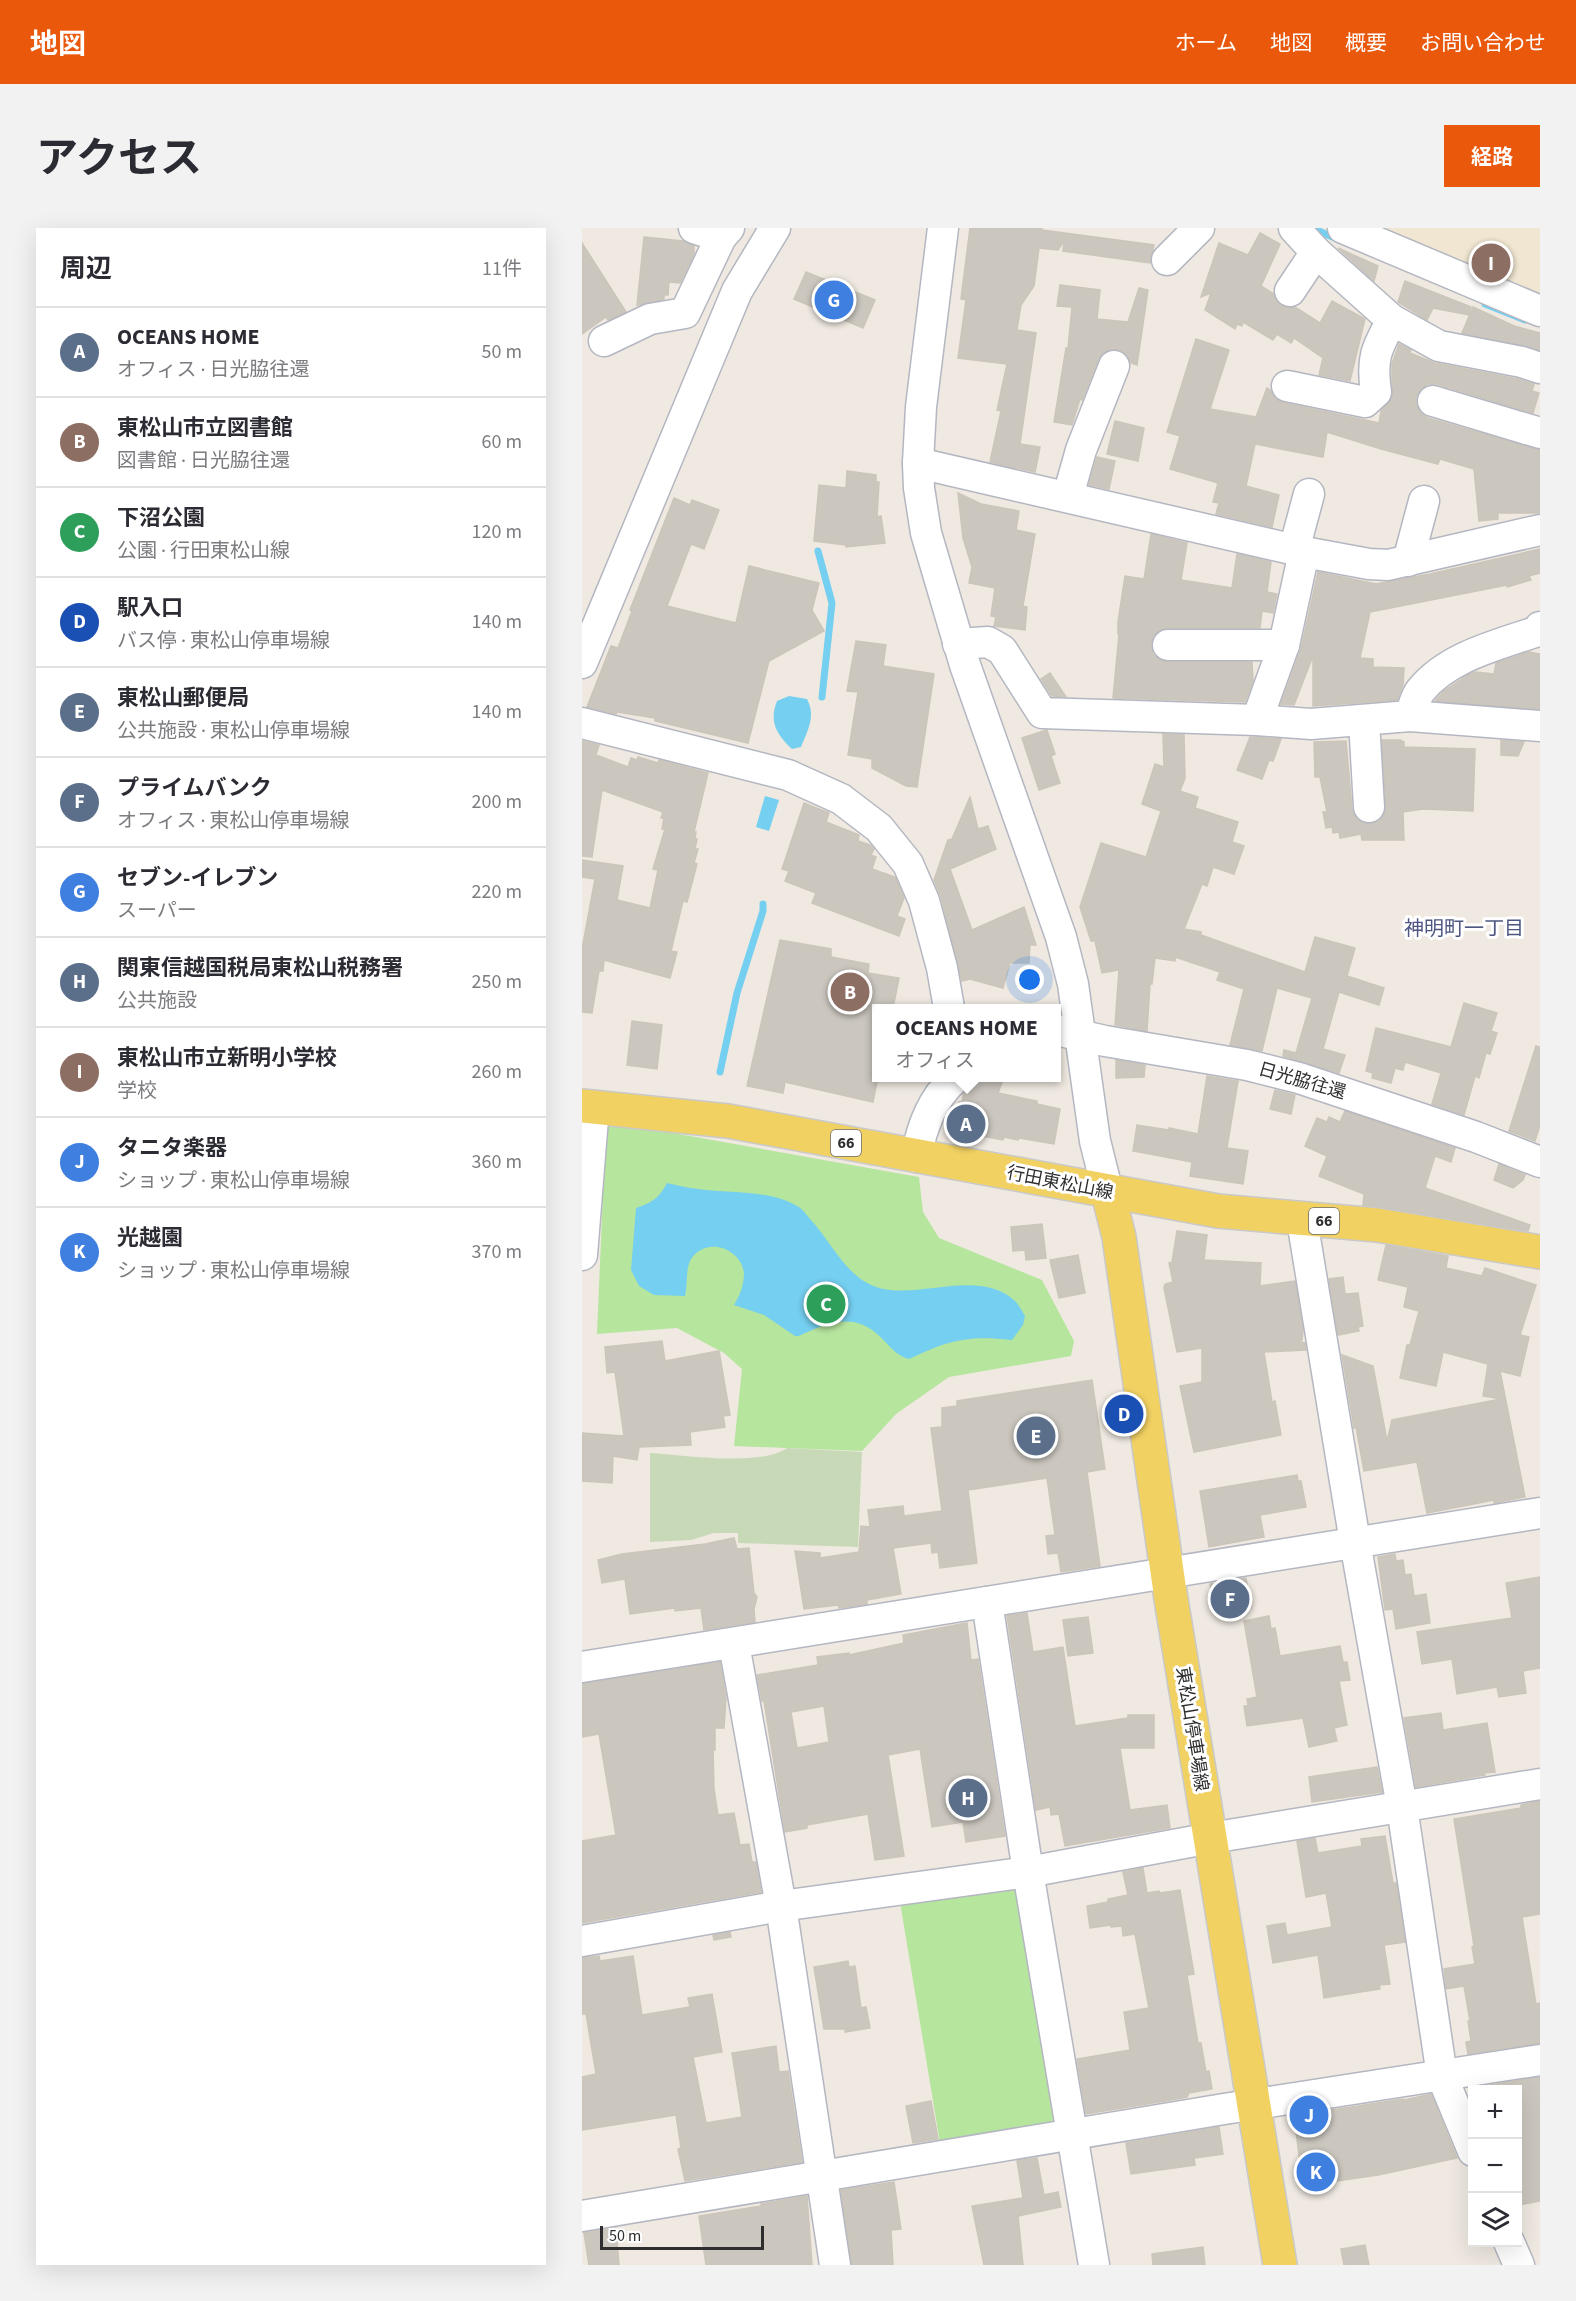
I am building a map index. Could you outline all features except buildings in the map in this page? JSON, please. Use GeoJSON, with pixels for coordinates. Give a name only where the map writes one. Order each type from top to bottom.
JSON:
{"type":"FeatureCollection","features":[{"type":"Feature","properties":{"kind":"main road","name":"行田東松山線"},"geometry":{"type":"LineString","coordinates":[[588,1106],[728,1121],[1108,1193],[1218,1211],[1377,1225],[1540,1252]]}},
{"type":"Feature","properties":{"kind":"main road","name":"東松山停車場線"},"geometry":{"type":"LineString","coordinates":[[1108,1193],[1119,1237],[1167,1572],[1280,2265]]}},
{"type":"Feature","properties":{"kind":"street"},"geometry":{"type":"LineString","coordinates":[[582,663],[737,291],[776,228]]}},
{"type":"Feature","properties":{"kind":"street"},"geometry":{"type":"LineString","coordinates":[[943,228],[925,368],[918,463],[919,488],[926,533],[958,644],[1061,937],[1073,984],[1069,1033],[1108,1193]]}},
{"type":"Feature","properties":{"kind":"street"},"geometry":{"type":"LineString","coordinates":[[1167,260],[1199,228]]}},
{"type":"Feature","properties":{"kind":"street"},"geometry":{"type":"LineString","coordinates":[[1294,228],[1316,252],[1392,320],[1439,346],[1522,362],[1540,368]]}},
{"type":"Feature","properties":{"kind":"street"},"geometry":{"type":"LineString","coordinates":[[1343,228],[1540,311]]}},
{"type":"Feature","properties":{"kind":"street"},"geometry":{"type":"LineString","coordinates":[[604,341],[650,320],[685,313],[715,231]]}},
{"type":"Feature","properties":{"kind":"street"},"geometry":{"type":"LineString","coordinates":[[1290,291],[1316,252]]}},
{"type":"Feature","properties":{"kind":"street"},"geometry":{"type":"LineString","coordinates":[[1287,386],[1365,402],[1376,392],[1373,369],[1378,344],[1392,320]]}},
{"type":"Feature","properties":{"kind":"street"},"geometry":{"type":"LineString","coordinates":[[1068,496],[1081,450],[1114,366]]}},
{"type":"Feature","properties":{"kind":"street"},"geometry":{"type":"LineString","coordinates":[[1433,401],[1540,433]]}},
{"type":"Feature","properties":{"kind":"street"},"geometry":{"type":"LineString","coordinates":[[918,463],[1299,551],[1369,564],[1388,565],[1540,530]]}},
{"type":"Feature","properties":{"kind":"street"},"geometry":{"type":"LineString","coordinates":[[1257,720],[1284,645],[1309,494]]}},
{"type":"Feature","properties":{"kind":"street"},"geometry":{"type":"LineString","coordinates":[[1408,561],[1424,501]]}},
{"type":"Feature","properties":{"kind":"street"},"geometry":{"type":"LineString","coordinates":[[1410,716],[1420,691],[1442,672],[1467,655],[1538,631],[1540,627]]}},
{"type":"Feature","properties":{"kind":"street"},"geometry":{"type":"LineString","coordinates":[[958,644],[988,642],[1002,650],[1042,713],[1311,724],[1410,716],[1540,726]]}},
{"type":"Feature","properties":{"kind":"street"},"geometry":{"type":"LineString","coordinates":[[1167,645],[1284,645]]}},
{"type":"Feature","properties":{"kind":"street"},"geometry":{"type":"LineString","coordinates":[[1364,721],[1369,807]]}},
{"type":"Feature","properties":{"kind":"street"},"geometry":{"type":"LineString","coordinates":[[582,723],[788,775],[841,799],[879,828],[908,864],[924,901],[942,968],[948,1004]]}},
{"type":"Feature","properties":{"kind":"street","name":"日光脇往還"},"geometry":{"type":"LineString","coordinates":[[1069,1033],[1247,1065],[1299,1078],[1465,1133],[1540,1162]]}},
{"type":"Feature","properties":{"kind":"street"},"geometry":{"type":"LineString","coordinates":[[916,1157],[921,1135],[946,1082]]}},
{"type":"Feature","properties":{"kind":"street"},"geometry":{"type":"LineString","coordinates":[[582,1255],[588,1106]]}},
{"type":"Feature","properties":{"kind":"street"},"geometry":{"type":"LineString","coordinates":[[1302,1220],[1355,1542],[1402,1807],[1442,2076],[1468,2139]]}},
{"type":"Feature","properties":{"kind":"street"},"geometry":{"type":"LineString","coordinates":[[582,1667],[1540,1513]]}},
{"type":"Feature","properties":{"kind":"street"},"geometry":{"type":"LineString","coordinates":[[987,1602],[1028,1872],[1094,2265]]}},
{"type":"Feature","properties":{"kind":"street"},"geometry":{"type":"LineString","coordinates":[[734,1644],[781,1906],[835,2265]]}},
{"type":"Feature","properties":{"kind":"street"},"geometry":{"type":"LineString","coordinates":[[582,1941],[781,1906],[1028,1872],[1211,1838],[1540,1784]]}},
{"type":"Feature","properties":{"kind":"street"},"geometry":{"type":"LineString","coordinates":[[582,2216],[1540,2060]]}},
{"type":"Feature","properties":{"kind":"street"},"geometry":{"type":"LineString","coordinates":[[1511,2247],[1518,2265]]}},
{"type":"Feature","properties":{"kind":"shaded area"},"geometry":{"type":"Polygon","coordinates":[[[1361,228],[1540,228],[1540,304],[1361,228]]]}},
{"type":"Feature","properties":{"kind":"green space"},"geometry":{"type":"Polygon","coordinates":[[[606,1121],[919,1177],[923,1212],[939,1238],[1042,1280],[1074,1341],[1071,1356],[949,1377],[896,1414],[862,1451],[734,1446],[742,1369],[724,1353],[677,1328],[597,1334],[606,1121]]]}},
{"type":"Feature","properties":{"kind":"green space"},"geometry":{"type":"Polygon","coordinates":[[[787,1448],[862,1452],[858,1547],[738,1543],[738,1533],[714,1533],[691,1540],[650,1542],[650,1453],[741,1458],[775,1454],[787,1448]]]}},
{"type":"Feature","properties":{"kind":"green space"},"geometry":{"type":"Polygon","coordinates":[[[1019,1882],[1064,2111],[1046,2126],[940,2143],[900,1902],[1019,1882]]]}},
{"type":"Feature","properties":{"kind":"water"},"geometry":{"type":"Polygon","coordinates":[[[789,696],[807,699],[811,711],[810,723],[801,747],[792,749],[778,732],[774,721],[777,701],[789,696]]]}},
{"type":"Feature","properties":{"kind":"water"},"geometry":{"type":"Polygon","coordinates":[[[765,796],[779,800],[769,831],[756,827],[765,796]]]}},
{"type":"Feature","properties":{"kind":"water"},"geometry":{"type":"Polygon","coordinates":[[[667,1183],[698,1189],[761,1194],[785,1201],[802,1210],[839,1257],[865,1282],[892,1290],[983,1286],[1000,1291],[1015,1301],[1025,1316],[1023,1325],[1012,1340],[983,1338],[959,1340],[909,1359],[895,1352],[876,1333],[857,1323],[828,1324],[795,1336],[764,1315],[734,1305],[743,1282],[744,1273],[741,1264],[730,1252],[714,1247],[697,1252],[691,1259],[685,1296],[654,1295],[639,1286],[631,1270],[636,1208],[654,1199],[667,1183]]]}},
{"type":"Feature","properties":{"kind":"waterway"},"geometry":{"type":"LineString","coordinates":[[1312,228],[1337,239]]}},
{"type":"Feature","properties":{"kind":"waterway"},"geometry":{"type":"LineString","coordinates":[[1485,304],[1525,320]]}},
{"type":"Feature","properties":{"kind":"waterway"},"geometry":{"type":"LineString","coordinates":[[818,551],[832,603],[822,697]]}},
{"type":"Feature","properties":{"kind":"waterway"},"geometry":{"type":"LineString","coordinates":[[720,1072],[737,993],[763,911],[763,904]]}},
{"type":"Feature","properties":{"kind":"place","name":"東松山市立新明小学校"},"geometry":{"type":"Point","coordinates":[1491,263]}},
{"type":"Feature","properties":{"kind":"place","name":"セブン-イレブン"},"geometry":{"type":"Point","coordinates":[834,300]}},
{"type":"Feature","properties":{"kind":"place","name":"東松山市立図書館"},"geometry":{"type":"Point","coordinates":[850,992]}},
{"type":"Feature","properties":{"kind":"place","name":"OCEANS HOME"},"geometry":{"type":"Point","coordinates":[966,1124]}},
{"type":"Feature","properties":{"kind":"place","name":"下沼公園"},"geometry":{"type":"Point","coordinates":[826,1304]}},
{"type":"Feature","properties":{"kind":"place","name":"駅入口"},"geometry":{"type":"Point","coordinates":[1124,1414]}},
{"type":"Feature","properties":{"kind":"place","name":"東松山郵便局"},"geometry":{"type":"Point","coordinates":[1036,1436]}},
{"type":"Feature","properties":{"kind":"place","name":"プライムバンク"},"geometry":{"type":"Point","coordinates":[1230,1599]}},
{"type":"Feature","properties":{"kind":"place","name":"関東信越国税局東松山税務署"},"geometry":{"type":"Point","coordinates":[968,1798]}},
{"type":"Feature","properties":{"kind":"place","name":"タニタ楽器"},"geometry":{"type":"Point","coordinates":[1309,2115]}},
{"type":"Feature","properties":{"kind":"place","name":"光越園"},"geometry":{"type":"Point","coordinates":[1316,2172]}},
{"type":"Feature","properties":{"kind":"district","name":"神明町一丁目"},"geometry":{"type":"Point","coordinates":[1464,929]}}]}
